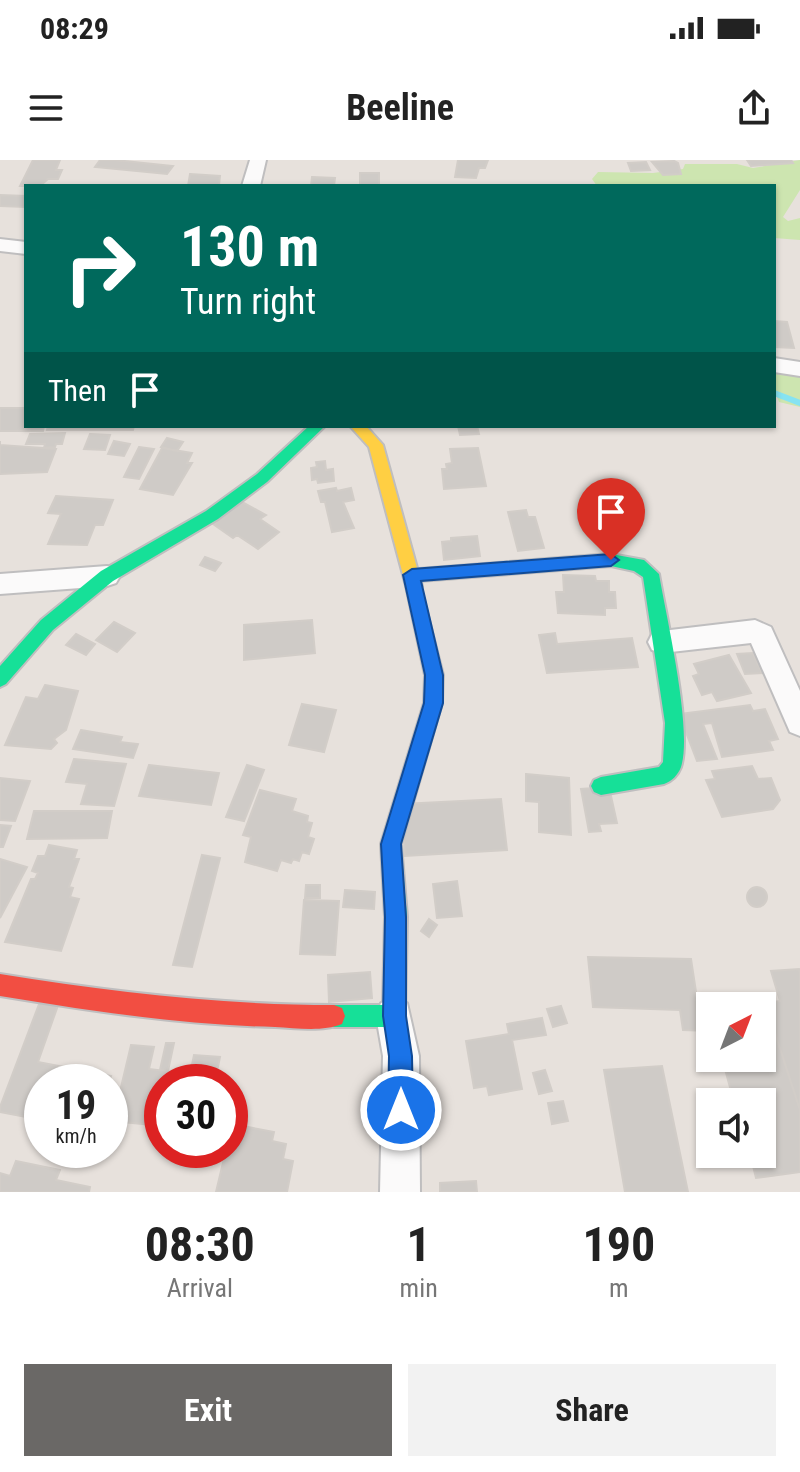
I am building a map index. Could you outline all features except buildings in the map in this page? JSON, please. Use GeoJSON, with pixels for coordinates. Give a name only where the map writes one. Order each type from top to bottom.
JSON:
{"type":"FeatureCollection","features":[{"type":"Feature","properties":{"kind":"street"},"geometry":{"type":"LineString","coordinates":[[252,184],[258,160]]}},
{"type":"Feature","properties":{"kind":"street"},"geometry":{"type":"LineString","coordinates":[[0,245],[24,248]]}},
{"type":"Feature","properties":{"kind":"street"},"geometry":{"type":"LineString","coordinates":[[776,365],[800,369]]}},
{"type":"Feature","properties":{"kind":"street"},"geometry":{"type":"LineString","coordinates":[[0,679],[47,625],[107,576],[212,515],[262,478],[316,428]]}},
{"type":"Feature","properties":{"kind":"street"},"geometry":{"type":"LineString","coordinates":[[359,428],[376,445],[412,575],[434,675],[433,703],[391,844],[396,917],[394,1016],[401,1056],[400,1192]]}},
{"type":"Feature","properties":{"kind":"street"},"geometry":{"type":"LineString","coordinates":[[412,575],[611,560],[638,565],[651,574],[674,723],[672,765],[664,775],[601,786]]}},
{"type":"Feature","properties":{"kind":"street"},"geometry":{"type":"LineString","coordinates":[[0,584],[107,576]]}},
{"type":"Feature","properties":{"kind":"street"},"geometry":{"type":"LineString","coordinates":[[662,642],[755,631],[761,635],[800,723]]}},
{"type":"Feature","properties":{"kind":"street"},"geometry":{"type":"LineString","coordinates":[[0,985],[128,1008],[245,1017],[394,1016]]}},
{"type":"Feature","properties":{"kind":"green space"},"geometry":{"type":"Polygon","coordinates":[[[800,160],[800,190],[783,217],[788,221],[800,218],[800,240],[776,238],[776,184],[596,184],[592,179],[598,172],[653,173],[683,169],[685,164],[737,164],[753,168],[800,160]]]}},
{"type":"Feature","properties":{"kind":"green space"},"geometry":{"type":"Polygon","coordinates":[[[776,369],[800,372],[800,407],[779,402],[776,369]]]}},
{"type":"Feature","properties":{"kind":"waterway"},"geometry":{"type":"LineString","coordinates":[[776,394],[800,403]]}},
{"type":"Feature","properties":{"kind":"traffic: fast"},"geometry":{"type":"LineString","coordinates":[[0,679],[47,625],[107,576],[212,515],[262,478],[316,428]]}},
{"type":"Feature","properties":{"kind":"traffic: fast"},"geometry":{"type":"LineString","coordinates":[[412,575],[611,560],[638,565],[651,574],[674,723],[672,765],[664,775],[601,786]]}},
{"type":"Feature","properties":{"kind":"traffic: fast"},"geometry":{"type":"LineString","coordinates":[[334,1016],[394,1016],[396,917],[391,844],[433,703],[434,675],[414,586]]}},
{"type":"Feature","properties":{"kind":"traffic: slow"},"geometry":{"type":"LineString","coordinates":[[359,428],[376,445],[414,586]]}},
{"type":"Feature","properties":{"kind":"traffic: jam"},"geometry":{"type":"LineString","coordinates":[[0,985],[208,1013],[334,1016]]}},
{"type":"Feature","properties":{"kind":"route"},"geometry":{"type":"LineString","coordinates":[[401,1110],[401,1056],[394,1016],[396,917],[391,844],[433,703],[434,675],[412,575],[611,560]]}}]}
